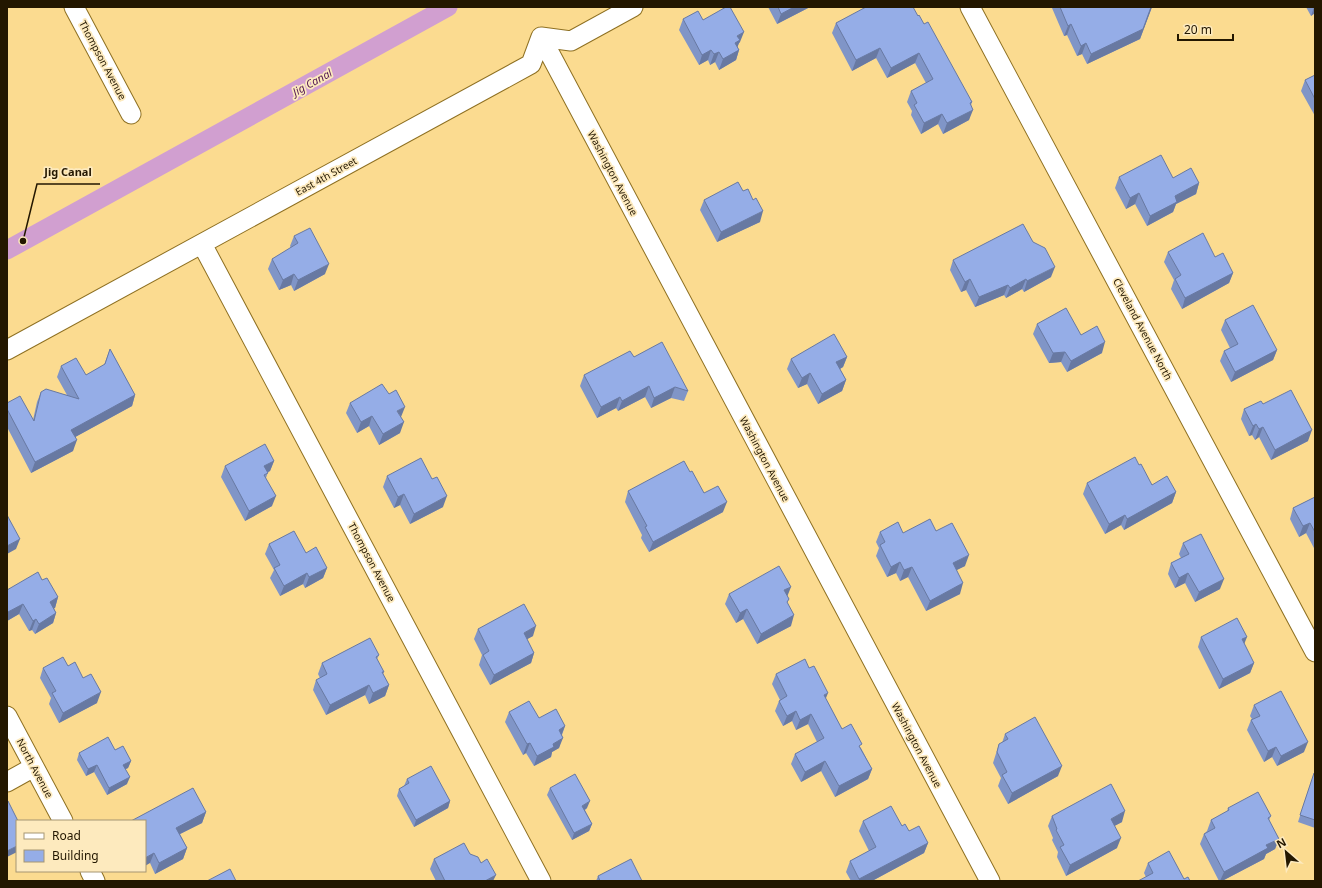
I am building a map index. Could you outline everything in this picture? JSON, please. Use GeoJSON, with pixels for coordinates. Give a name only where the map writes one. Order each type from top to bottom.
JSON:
{"type":"FeatureCollection","features":[{"type":"Feature","properties":{"kind":"street","name":"Thompson Avenue"},"geometry":{"type":"LineString","coordinates":[[74,7],[131,114]]}},
{"type":"Feature","properties":{"kind":"street"},"geometry":{"type":"LineString","coordinates":[[541,37],[571,42],[634,7]]}},
{"type":"Feature","properties":{"kind":"street","name":"Cleveland Avenue North"},"geometry":{"type":"LineString","coordinates":[[970,7],[1315,652]]}},
{"type":"Feature","properties":{"kind":"street","name":"East 4th Street"},"geometry":{"type":"LineString","coordinates":[[7,350],[530,64],[541,37]]}},
{"type":"Feature","properties":{"kind":"street","name":"Washington Avenue"},"geometry":{"type":"LineString","coordinates":[[541,37],[990,881]]}},
{"type":"Feature","properties":{"kind":"street","name":"Thompson Avenue"},"geometry":{"type":"LineString","coordinates":[[202,244],[542,881]]}},
{"type":"Feature","properties":{"kind":"street","name":"North Avenue"},"geometry":{"type":"LineString","coordinates":[[7,716],[62,820]]}},
{"type":"Feature","properties":{"kind":"street"},"geometry":{"type":"LineString","coordinates":[[7,782],[34,767]]}},
{"type":"Feature","properties":{"kind":"street"},"geometry":{"type":"LineString","coordinates":[[90,872],[95,881]]}},
{"type":"Feature","properties":{"kind":"building"},"geometry":{"type":"Polygon","coordinates":[[[726,7],[730,7],[744,32],[737,36],[740,40],[735,43],[739,50],[723,59],[719,52],[714,54],[711,50],[702,55],[683,19],[698,11],[703,20],[726,7]]]}},
{"type":"Feature","properties":{"kind":"building"},"geometry":{"type":"Polygon","coordinates":[[[778,7],[794,7],[781,14],[778,7]]]}},
{"type":"Feature","properties":{"kind":"building"},"geometry":{"type":"Polygon","coordinates":[[[866,7],[913,7],[924,24],[928,22],[972,102],[970,103],[973,110],[947,123],[942,114],[924,123],[914,105],[917,103],[911,91],[933,79],[919,53],[891,68],[880,48],[856,60],[836,23],[866,7]]]}},
{"type":"Feature","properties":{"kind":"building"},"geometry":{"type":"Polygon","coordinates":[[[1060,7],[1151,7],[1143,29],[1091,54],[1086,43],[1081,46],[1071,24],[1068,26],[1060,7]]]}},
{"type":"Feature","properties":{"kind":"building"},"geometry":{"type":"Polygon","coordinates":[[[1315,75],[1315,99],[1305,80],[1315,75]]]}},
{"type":"Feature","properties":{"kind":"building"},"geometry":{"type":"Polygon","coordinates":[[[1161,155],[1173,178],[1191,168],[1199,183],[1175,196],[1177,202],[1150,216],[1139,193],[1130,198],[1119,177],[1161,155]]]}},
{"type":"Feature","properties":{"kind":"building"},"geometry":{"type":"Polygon","coordinates":[[[738,182],[743,191],[748,189],[753,200],[756,198],[763,211],[721,232],[704,200],[738,182]]]}},
{"type":"Feature","properties":{"kind":"building"},"geometry":{"type":"Polygon","coordinates":[[[1023,224],[1033,242],[1045,248],[1055,267],[1027,281],[1026,279],[1010,288],[1008,285],[979,297],[970,279],[965,282],[953,260],[1023,224]]]}},
{"type":"Feature","properties":{"kind":"building"},"geometry":{"type":"Polygon","coordinates":[[[310,228],[329,264],[298,280],[294,274],[283,280],[272,259],[298,243],[294,236],[310,228]]]}},
{"type":"Feature","properties":{"kind":"building"},"geometry":{"type":"Polygon","coordinates":[[[1203,233],[1215,257],[1223,253],[1233,273],[1185,298],[1175,279],[1181,275],[1168,252],[1203,233]]]}},
{"type":"Feature","properties":{"kind":"building"},"geometry":{"type":"Polygon","coordinates":[[[1253,305],[1277,350],[1235,372],[1224,351],[1238,344],[1225,320],[1253,305]]]}},
{"type":"Feature","properties":{"kind":"building"},"geometry":{"type":"Polygon","coordinates":[[[1066,308],[1081,335],[1097,326],[1105,342],[1071,361],[1065,352],[1053,353],[1037,324],[1066,308]]]}},
{"type":"Feature","properties":{"kind":"building"},"geometry":{"type":"Polygon","coordinates":[[[834,334],[847,357],[836,362],[846,380],[822,394],[810,373],[802,378],[791,359],[834,334]]]}},
{"type":"Feature","properties":{"kind":"building"},"geometry":{"type":"Polygon","coordinates":[[[662,342],[688,391],[675,387],[654,398],[649,386],[622,401],[620,397],[601,407],[584,375],[630,351],[634,357],[662,342]]]}},
{"type":"Feature","properties":{"kind":"building"},"geometry":{"type":"Polygon","coordinates":[[[110,349],[135,395],[71,430],[77,440],[35,462],[7,409],[7,403],[20,396],[34,421],[41,392],[46,389],[79,399],[61,366],[76,358],[86,375],[105,364],[110,349]]]}},
{"type":"Feature","properties":{"kind":"building"},"geometry":{"type":"Polygon","coordinates":[[[382,384],[389,394],[396,390],[405,407],[397,411],[404,422],[383,434],[372,416],[361,422],[350,403],[382,384]]]}},
{"type":"Feature","properties":{"kind":"building"},"geometry":{"type":"Polygon","coordinates":[[[1291,390],[1312,430],[1275,450],[1263,427],[1259,429],[1256,424],[1253,426],[1244,409],[1261,401],[1263,404],[1291,390]]]}},
{"type":"Feature","properties":{"kind":"building"},"geometry":{"type":"Polygon","coordinates":[[[265,444],[274,461],[264,466],[268,473],[264,475],[276,496],[249,511],[225,466],[265,444]]]}},
{"type":"Feature","properties":{"kind":"building"},"geometry":{"type":"Polygon","coordinates":[[[1135,457],[1139,465],[1141,464],[1152,485],[1167,476],[1176,492],[1127,519],[1125,515],[1109,524],[1087,483],[1135,457]]]}},
{"type":"Feature","properties":{"kind":"building"},"geometry":{"type":"Polygon","coordinates":[[[421,458],[432,479],[437,477],[447,496],[414,514],[404,494],[398,497],[387,476],[421,458]]]}},
{"type":"Feature","properties":{"kind":"building"},"geometry":{"type":"Polygon","coordinates":[[[684,461],[690,472],[692,471],[704,493],[718,486],[727,502],[653,542],[645,527],[647,526],[628,491],[684,461]]]}},
{"type":"Feature","properties":{"kind":"building"},"geometry":{"type":"Polygon","coordinates":[[[1315,497],[1315,532],[1310,523],[1303,526],[1293,508],[1315,497]]]}},
{"type":"Feature","properties":{"kind":"building"},"geometry":{"type":"Polygon","coordinates":[[[7,515],[20,539],[7,546],[7,515]]]}},
{"type":"Feature","properties":{"kind":"building"},"geometry":{"type":"Polygon","coordinates":[[[930,519],[936,531],[952,523],[969,555],[953,563],[963,583],[930,601],[912,567],[904,570],[900,562],[891,567],[880,545],[885,542],[880,532],[898,522],[903,533],[930,519]]]}},
{"type":"Feature","properties":{"kind":"building"},"geometry":{"type":"Polygon","coordinates":[[[294,531],[306,553],[316,547],[327,568],[309,577],[307,573],[284,586],[274,568],[280,565],[269,544],[294,531]]]}},
{"type":"Feature","properties":{"kind":"building"},"geometry":{"type":"Polygon","coordinates":[[[1201,534],[1224,579],[1199,592],[1188,573],[1179,578],[1171,563],[1189,554],[1183,543],[1201,534]]]}},
{"type":"Feature","properties":{"kind":"building"},"geometry":{"type":"Polygon","coordinates":[[[779,566],[791,587],[784,590],[789,599],[787,602],[794,615],[761,634],[747,609],[740,613],[729,594],[779,566]]]}},
{"type":"Feature","properties":{"kind":"building"},"geometry":{"type":"Polygon","coordinates":[[[38,572],[42,580],[47,578],[58,597],[50,602],[56,613],[39,624],[36,619],[33,621],[23,604],[8,612],[7,611],[7,590],[38,572]]]}},
{"type":"Feature","properties":{"kind":"building"},"geometry":{"type":"Polygon","coordinates":[[[524,604],[536,626],[524,633],[534,653],[494,675],[483,655],[489,651],[478,629],[524,604]]]}},
{"type":"Feature","properties":{"kind":"building"},"geometry":{"type":"Polygon","coordinates":[[[1237,618],[1247,637],[1242,639],[1254,663],[1223,679],[1201,637],[1237,618]]]}},
{"type":"Feature","properties":{"kind":"building"},"geometry":{"type":"Polygon","coordinates":[[[370,638],[379,655],[376,657],[389,685],[373,693],[369,685],[330,705],[316,680],[327,674],[322,663],[370,638]]]}},
{"type":"Feature","properties":{"kind":"building"},"geometry":{"type":"Polygon","coordinates":[[[63,657],[68,666],[75,662],[83,678],[91,674],[101,692],[63,713],[52,693],[56,691],[43,668],[63,657]]]}},
{"type":"Feature","properties":{"kind":"building"},"geometry":{"type":"Polygon","coordinates":[[[805,659],[809,668],[814,666],[828,693],[824,695],[842,729],[851,724],[862,744],[859,746],[872,769],[839,786],[825,761],[805,772],[795,754],[824,738],[811,714],[800,720],[796,711],[787,716],[779,701],[787,696],[776,674],[805,659]]]}},
{"type":"Feature","properties":{"kind":"building"},"geometry":{"type":"Polygon","coordinates":[[[1281,691],[1308,742],[1281,756],[1276,747],[1268,751],[1251,720],[1260,716],[1254,705],[1281,691]]]}},
{"type":"Feature","properties":{"kind":"building"},"geometry":{"type":"Polygon","coordinates":[[[529,701],[539,718],[556,709],[565,726],[559,730],[563,738],[553,744],[554,747],[537,756],[530,743],[527,744],[509,712],[529,701]]]}},
{"type":"Feature","properties":{"kind":"building"},"geometry":{"type":"Polygon","coordinates":[[[1035,717],[1062,766],[1012,793],[1002,775],[1007,772],[997,752],[999,744],[1008,739],[1005,734],[1035,717]]]}},
{"type":"Feature","properties":{"kind":"building"},"geometry":{"type":"Polygon","coordinates":[[[108,737],[115,750],[123,746],[131,761],[123,765],[130,777],[109,788],[97,765],[88,769],[79,753],[108,737]]]}},
{"type":"Feature","properties":{"kind":"building"},"geometry":{"type":"Polygon","coordinates":[[[431,766],[450,801],[416,820],[399,789],[409,783],[407,779],[431,766]]]}},
{"type":"Feature","properties":{"kind":"building"},"geometry":{"type":"Polygon","coordinates":[[[1315,773],[1315,820],[1300,815],[1315,773]]]}},
{"type":"Feature","properties":{"kind":"building"},"geometry":{"type":"Polygon","coordinates":[[[575,774],[590,801],[582,806],[592,824],[574,833],[550,788],[575,774]]]}},
{"type":"Feature","properties":{"kind":"building"},"geometry":{"type":"Polygon","coordinates":[[[1111,784],[1125,811],[1111,819],[1121,838],[1070,865],[1060,847],[1064,845],[1056,830],[1057,829],[1052,816],[1111,784]]]}},
{"type":"Feature","properties":{"kind":"building"},"geometry":{"type":"Polygon","coordinates":[[[193,788],[206,812],[176,828],[187,848],[159,863],[154,853],[146,857],[146,820],[133,820],[193,788]]]}},
{"type":"Feature","properties":{"kind":"building"},"geometry":{"type":"Polygon","coordinates":[[[1258,792],[1271,816],[1268,818],[1279,839],[1266,845],[1268,848],[1224,872],[1204,834],[1215,828],[1211,820],[1229,810],[1228,808],[1258,792]]]}},
{"type":"Feature","properties":{"kind":"building"},"geometry":{"type":"Polygon","coordinates":[[[8,801],[18,820],[16,820],[16,846],[7,851],[8,801]]]}},
{"type":"Feature","properties":{"kind":"building"},"geometry":{"type":"Polygon","coordinates":[[[891,806],[902,826],[905,824],[909,831],[919,826],[928,843],[859,879],[850,861],[876,847],[863,821],[891,806]]]}},
{"type":"Feature","properties":{"kind":"building"},"geometry":{"type":"Polygon","coordinates":[[[464,843],[470,854],[478,857],[481,863],[487,859],[496,875],[485,881],[445,881],[434,859],[464,843]]]}},
{"type":"Feature","properties":{"kind":"building"},"geometry":{"type":"Polygon","coordinates":[[[1169,851],[1184,879],[1188,877],[1190,881],[1138,881],[1153,873],[1148,863],[1169,851]]]}},
{"type":"Feature","properties":{"kind":"building"},"geometry":{"type":"Polygon","coordinates":[[[631,859],[642,881],[600,881],[598,876],[631,859]]]}},
{"type":"Feature","properties":{"kind":"building"},"geometry":{"type":"Polygon","coordinates":[[[230,869],[236,881],[207,881],[230,869]]]}},
{"type":"Feature","properties":{"kind":"waterway","name":"Jig Canal"},"geometry":{"type":"LineString","coordinates":[[7,250],[448,7]]}},
{"type":"Feature","properties":{"kind":"place","name":"Jig Canal"},"geometry":{"type":"Point","coordinates":[23,241]}}]}
